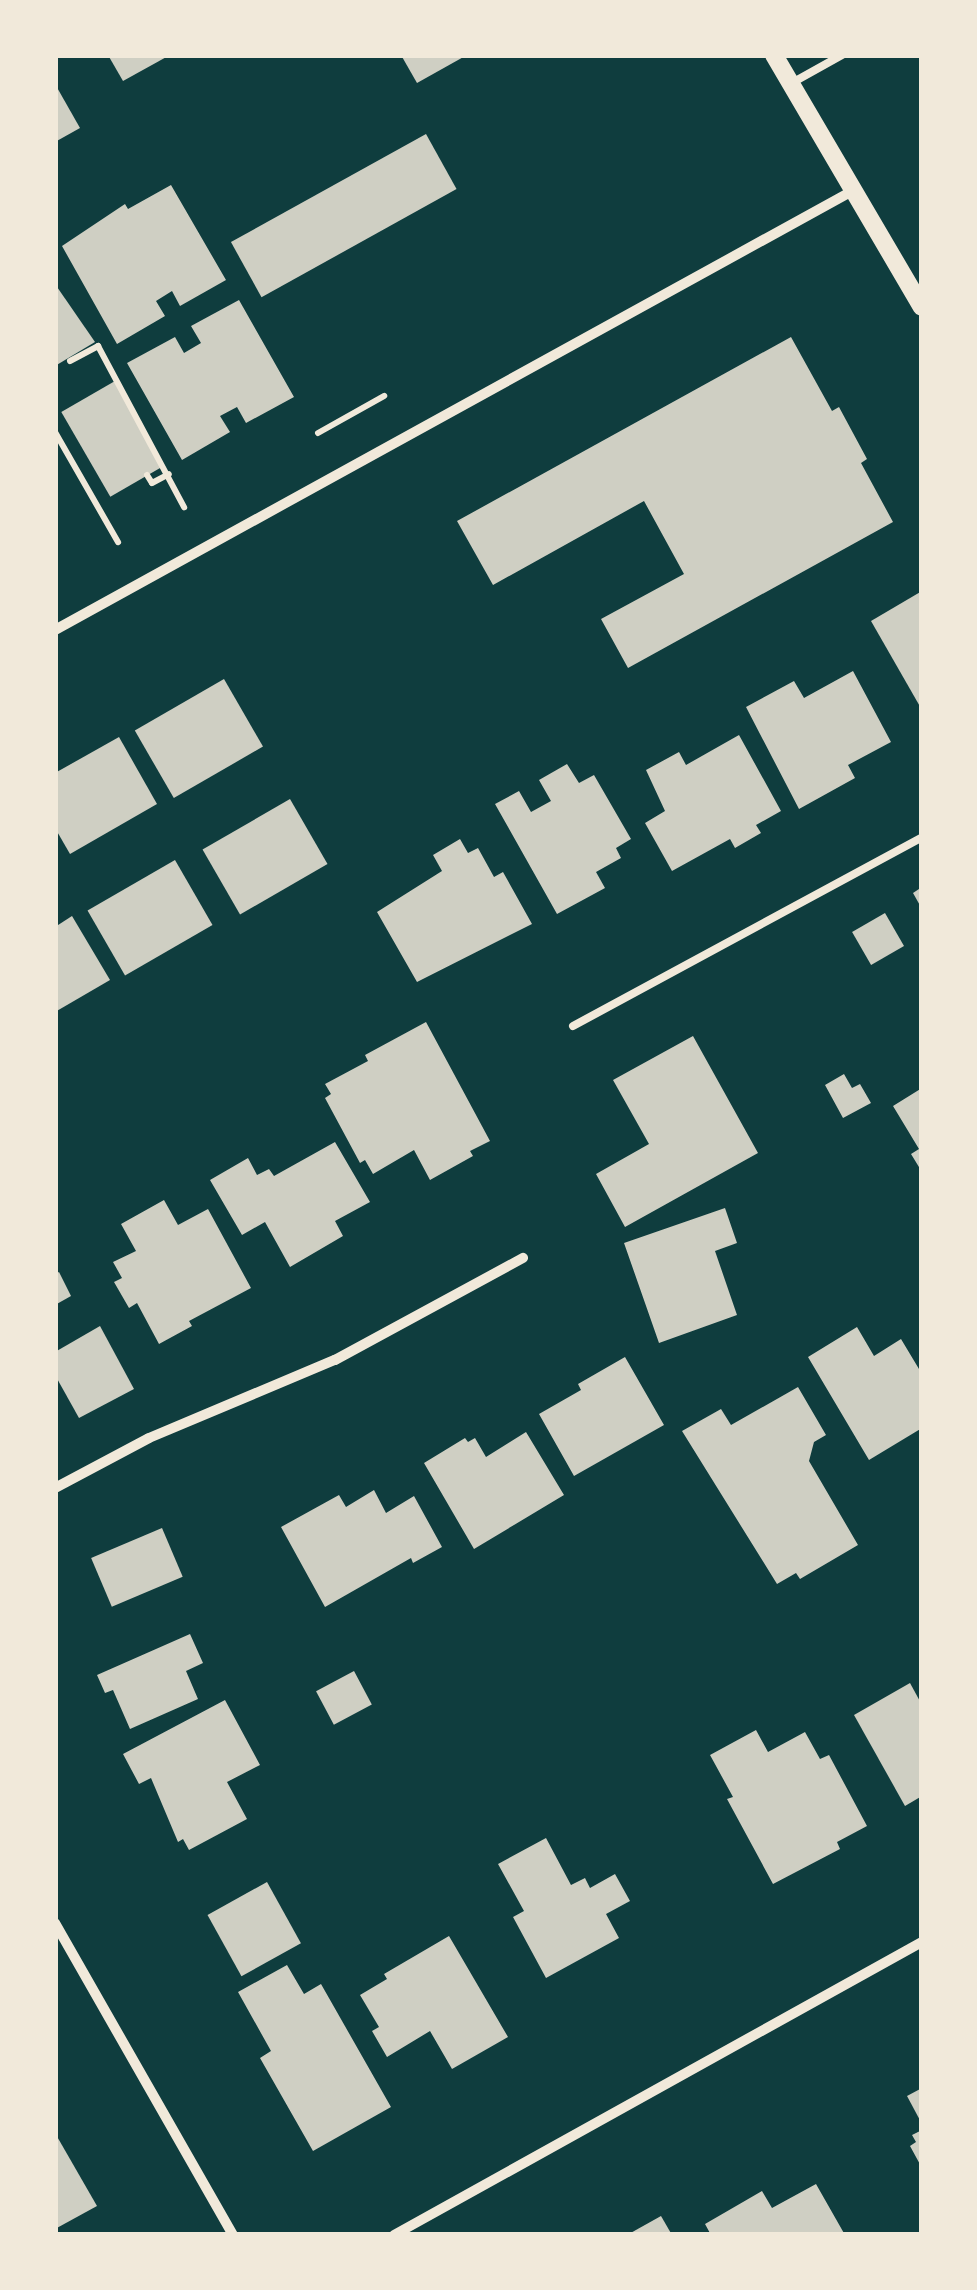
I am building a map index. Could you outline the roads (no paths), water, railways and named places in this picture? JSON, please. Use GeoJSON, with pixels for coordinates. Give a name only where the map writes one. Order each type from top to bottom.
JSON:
{"type":"FeatureCollection","features":[{"type":"Feature","properties":{"kind":"street"},"geometry":{"type":"LineString","coordinates":[[774,55],[922,307]]}},
{"type":"Feature","properties":{"kind":"street"},"geometry":{"type":"LineString","coordinates":[[55,630],[854,190]]}},
{"type":"Feature","properties":{"kind":"street"},"geometry":{"type":"LineString","coordinates":[[55,1488],[148,1438],[336,1360],[523,1258]]}},
{"type":"Feature","properties":{"kind":"street"},"geometry":{"type":"LineString","coordinates":[[55,1924],[233,2235]]}},
{"type":"Feature","properties":{"kind":"street"},"geometry":{"type":"LineString","coordinates":[[394,2235],[922,1942]]}},
{"type":"Feature","properties":{"kind":"lane"},"geometry":{"type":"LineString","coordinates":[[790,84],[842,55]]}},
{"type":"Feature","properties":{"kind":"lane"},"geometry":{"type":"LineString","coordinates":[[573,1026],[922,837]]}}]}
